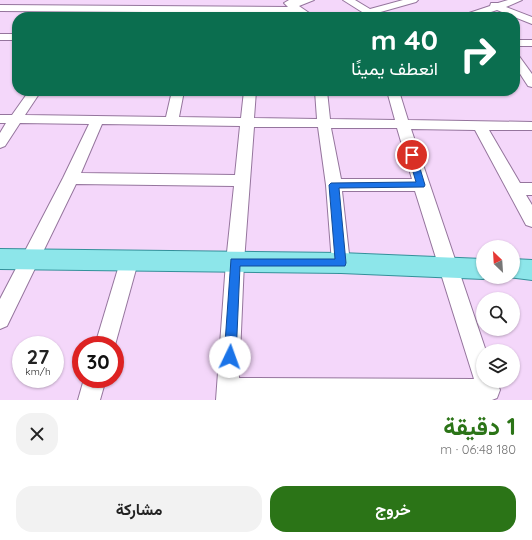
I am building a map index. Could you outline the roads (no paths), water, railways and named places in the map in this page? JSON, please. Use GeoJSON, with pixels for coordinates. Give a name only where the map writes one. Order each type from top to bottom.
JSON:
{"type":"FeatureCollection","features":[{"type":"Feature","properties":{"kind":"main road"},"geometry":{"type":"LineString","coordinates":[[0,259],[129,262],[341,263],[476,269]]}},
{"type":"Feature","properties":{"kind":"main road"},"geometry":{"type":"LineString","coordinates":[[520,269],[532,270]]}},
{"type":"Feature","properties":{"kind":"street"},"geometry":{"type":"LineString","coordinates":[[84,12],[91,0]]}},
{"type":"Feature","properties":{"kind":"street"},"geometry":{"type":"LineString","coordinates":[[141,10],[145,0]]}},
{"type":"Feature","properties":{"kind":"street"},"geometry":{"type":"LineString","coordinates":[[204,12],[227,5],[291,5],[309,0]]}},
{"type":"Feature","properties":{"kind":"street"},"geometry":{"type":"LineString","coordinates":[[348,0],[368,12]]}},
{"type":"Feature","properties":{"kind":"street"},"geometry":{"type":"LineString","coordinates":[[381,12],[413,0]]}},
{"type":"Feature","properties":{"kind":"street"},"geometry":{"type":"LineString","coordinates":[[484,0],[512,12]]}},
{"type":"Feature","properties":{"kind":"street"},"geometry":{"type":"LineString","coordinates":[[481,12],[517,0]]}},
{"type":"Feature","properties":{"kind":"street"},"geometry":{"type":"LineString","coordinates":[[291,5],[302,12]]}},
{"type":"Feature","properties":{"kind":"street"},"geometry":{"type":"LineString","coordinates":[[0,8],[66,12]]}},
{"type":"Feature","properties":{"kind":"street"},"geometry":{"type":"LineString","coordinates":[[102,12],[141,10],[170,12]]}},
{"type":"Feature","properties":{"kind":"street"},"geometry":{"type":"LineString","coordinates":[[520,16],[532,21]]}},
{"type":"Feature","properties":{"kind":"street"},"geometry":{"type":"LineString","coordinates":[[0,45],[8,37]]}},
{"type":"Feature","properties":{"kind":"street"},"geometry":{"type":"LineString","coordinates":[[520,43],[532,43]]}},
{"type":"Feature","properties":{"kind":"street"},"geometry":{"type":"LineString","coordinates":[[520,65],[531,81]]}},
{"type":"Feature","properties":{"kind":"street"},"geometry":{"type":"LineString","coordinates":[[520,80],[531,81]]}},
{"type":"Feature","properties":{"kind":"street"},"geometry":{"type":"LineString","coordinates":[[0,143],[32,96]]}},
{"type":"Feature","properties":{"kind":"street"},"geometry":{"type":"LineString","coordinates":[[172,121],[177,96]]}},
{"type":"Feature","properties":{"kind":"street"},"geometry":{"type":"LineString","coordinates":[[250,96],[235,262],[228,394],[476,386]]}},
{"type":"Feature","properties":{"kind":"street"},"geometry":{"type":"LineString","coordinates":[[321,96],[324,124],[334,185],[341,263]]}},
{"type":"Feature","properties":{"kind":"street"},"geometry":{"type":"LineString","coordinates":[[394,96],[421,185],[476,353]]}},
{"type":"Feature","properties":{"kind":"street"},"geometry":{"type":"LineString","coordinates":[[0,119],[532,126]]}},
{"type":"Feature","properties":{"kind":"street"},"geometry":{"type":"LineString","coordinates":[[0,319],[71,178],[97,121]]}},
{"type":"Feature","properties":{"kind":"street"},"geometry":{"type":"LineString","coordinates":[[480,126],[532,220]]}},
{"type":"Feature","properties":{"kind":"street"},"geometry":{"type":"LineString","coordinates":[[71,178],[242,181]]}},
{"type":"Feature","properties":{"kind":"street"},"geometry":{"type":"LineString","coordinates":[[334,185],[421,185]]}},
{"type":"Feature","properties":{"kind":"street"},"geometry":{"type":"LineString","coordinates":[[516,189],[532,189]]}},
{"type":"Feature","properties":{"kind":"street"},"geometry":{"type":"LineString","coordinates":[[108,336],[129,262]]}},
{"type":"Feature","properties":{"kind":"street"},"geometry":{"type":"LineString","coordinates":[[89,400],[92,388]]}}]}
